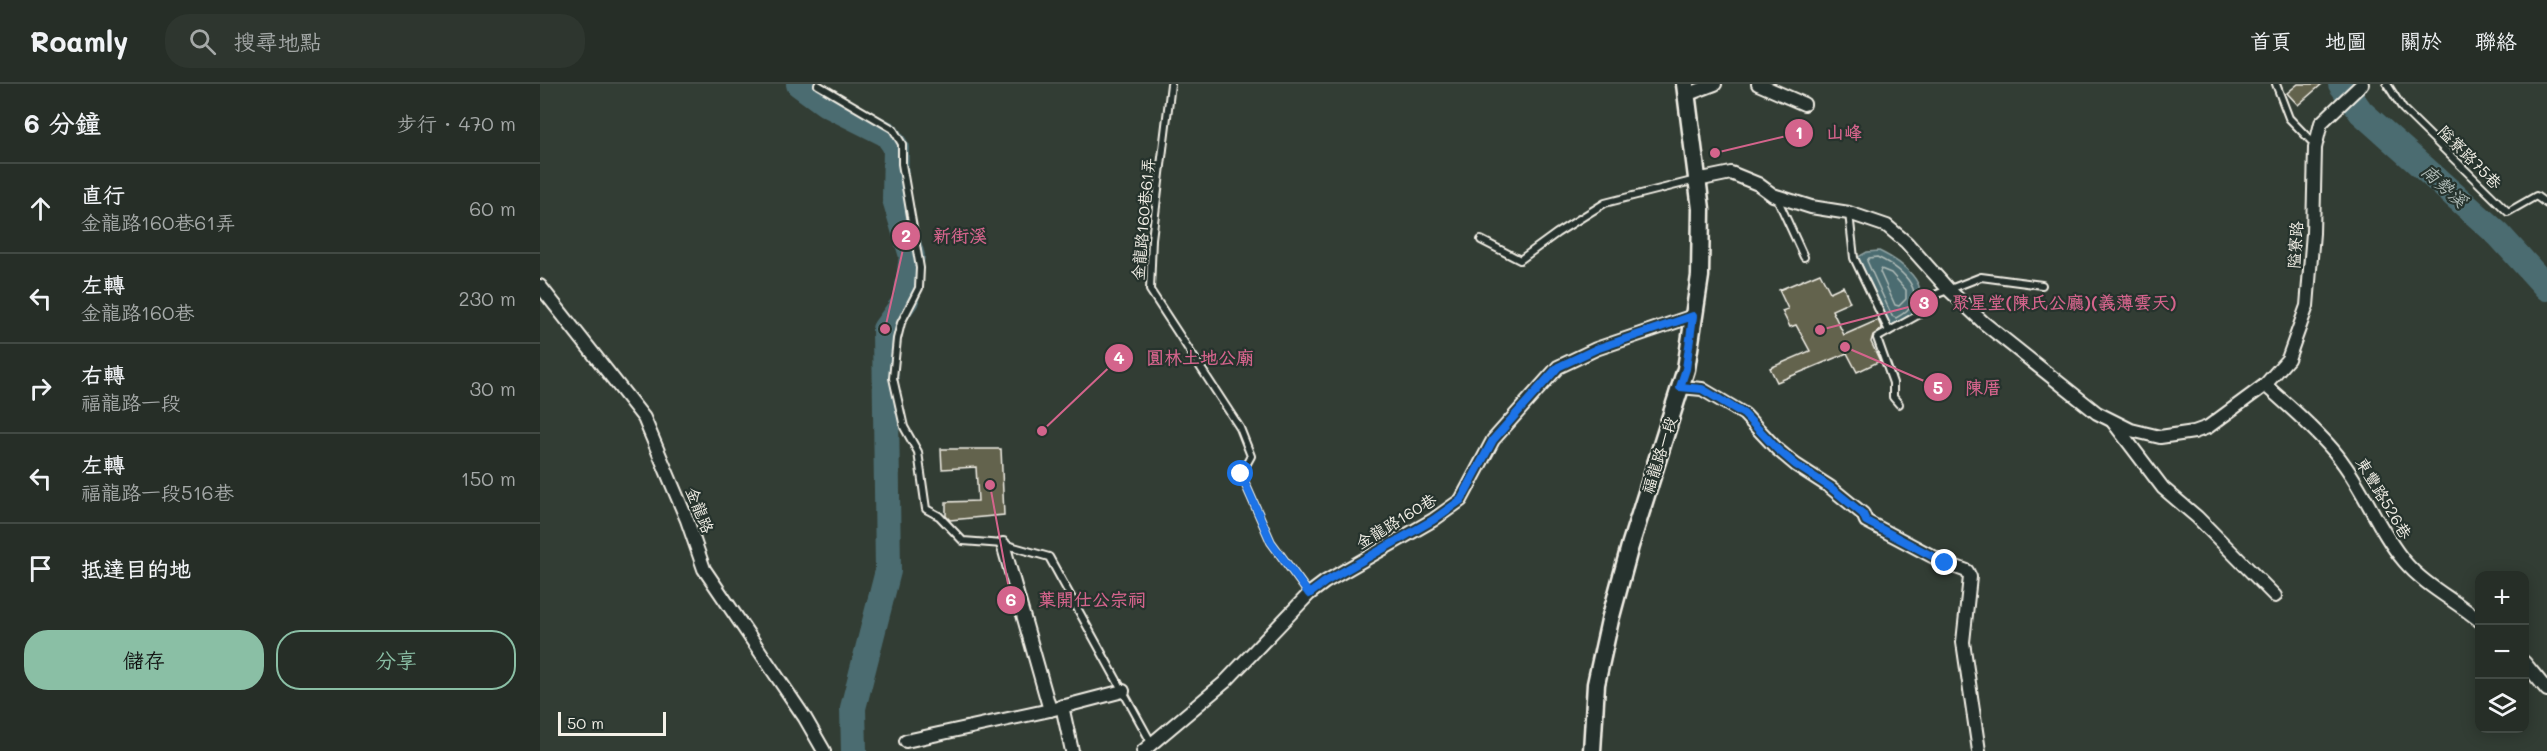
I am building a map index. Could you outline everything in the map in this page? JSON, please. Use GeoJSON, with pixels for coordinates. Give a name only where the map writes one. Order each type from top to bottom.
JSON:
{"type":"FeatureCollection","features":[{"type":"Feature","properties":{"kind":"main road","name":"福龍路一段"},"geometry":{"type":"LineString","coordinates":[[1592,751],[1596,684],[1610,620],[1629,546],[1686,369],[1700,276],[1701,209],[1686,90]]}},
{"type":"Feature","properties":{"kind":"street"},"geometry":{"type":"LineString","coordinates":[[1686,90],[1715,84]]}},
{"type":"Feature","properties":{"kind":"street"},"geometry":{"type":"LineString","coordinates":[[1758,84],[1804,104]]}},
{"type":"Feature","properties":{"kind":"street","name":"隘寮路"},"geometry":{"type":"LineString","coordinates":[[2112,420],[2131,430],[2160,437],[2194,432],[2208,427],[2265,385],[2288,359],[2307,306],[2313,233],[2316,145],[2321,123],[2362,84]]}},
{"type":"Feature","properties":{"kind":"street"},"geometry":{"type":"LineString","coordinates":[[1697,180],[1731,173],[1758,184],[1776,196],[1811,207],[1849,213],[1887,226],[1906,242],[1948,289],[1984,323],[2097,413],[2112,420],[2163,488],[2197,517],[2275,596]]}},
{"type":"Feature","properties":{"kind":"street","name":"金龍路"},"geometry":{"type":"LineString","coordinates":[[540,286],[644,418],[687,520],[704,569],[805,718],[824,751]]}},
{"type":"Feature","properties":{"kind":"street","name":"金龍路160巷"},"geometry":{"type":"LineString","coordinates":[[1148,748],[1225,682],[1309,594],[1325,582],[1433,520],[1461,500],[1493,440],[1558,367],[1586,353],[1693,316]]}},
{"type":"Feature","properties":{"kind":"street","name":"東豐路526巷"},"geometry":{"type":"LineString","coordinates":[[2265,385],[2285,402],[2343,462],[2387,537],[2404,561],[2445,597],[2475,618]]}},
{"type":"Feature","properties":{"kind":"street"},"geometry":{"type":"LineString","coordinates":[[1680,387],[1702,389],[1744,414],[1777,449],[1796,465],[1830,487],[1863,514],[1866,521],[1945,563],[1967,571],[1970,578],[1963,642],[1979,751]]}},
{"type":"Feature","properties":{"kind":"street"},"geometry":{"type":"LineString","coordinates":[[1003,544],[1072,751]]}},
{"type":"Feature","properties":{"kind":"street"},"geometry":{"type":"LineString","coordinates":[[2529,668],[2547,690]]}},
{"type":"Feature","properties":{"kind":"street"},"geometry":{"type":"LineString","coordinates":[[906,741],[1123,691]]}},
{"type":"Feature","properties":{"kind":"lane","name":"金龍路160巷61弄"},"geometry":{"type":"LineString","coordinates":[[1171,84],[1152,238],[1150,290],[1240,429],[1251,456],[1241,474],[1271,542],[1309,594]]}},
{"type":"Feature","properties":{"kind":"lane"},"geometry":{"type":"LineString","coordinates":[[2276,84],[2289,118],[2316,145]]}},
{"type":"Feature","properties":{"kind":"lane","name":"隘寮路75巷"},"geometry":{"type":"LineString","coordinates":[[2386,84],[2403,109],[2508,212],[2536,196],[2547,204]]}},
{"type":"Feature","properties":{"kind":"lane"},"geometry":{"type":"LineString","coordinates":[[818,85],[893,129],[902,144],[902,164],[920,268],[919,288],[901,323],[897,339],[893,378],[904,427],[918,452],[926,509],[939,516],[963,541],[1003,544],[1049,557],[1123,691],[1148,748]]}},
{"type":"Feature","properties":{"kind":"lane"},"geometry":{"type":"LineString","coordinates":[[1481,240],[1520,260],[1557,233],[1605,203],[1697,180]]}},
{"type":"Feature","properties":{"kind":"lane"},"geometry":{"type":"LineString","coordinates":[[1776,196],[1804,257]]}},
{"type":"Feature","properties":{"kind":"lane"},"geometry":{"type":"LineString","coordinates":[[1849,213],[1854,258],[1889,331]]}},
{"type":"Feature","properties":{"kind":"lane"},"geometry":{"type":"LineString","coordinates":[[1899,404],[1893,397],[1893,382],[1877,338],[1920,314],[1927,298],[1981,277],[2042,285]]}},
{"type":"Feature","properties":{"kind":"water"},"geometry":{"type":"Polygon","coordinates":[[[1879,251],[1896,261],[1912,275],[1918,283],[1920,292],[1914,311],[1906,319],[1890,325],[1858,257],[1867,252],[1879,251]]]}},
{"type":"Feature","properties":{"kind":"building"},"geometry":{"type":"Polygon","coordinates":[[[2298,84],[2322,84],[2298,105],[2287,93],[2298,84]]]}},
{"type":"Feature","properties":{"kind":"building"},"geometry":{"type":"Polygon","coordinates":[[[1820,273],[1830,292],[1843,286],[1850,302],[1832,310],[1844,335],[1878,320],[1882,329],[1873,335],[1871,342],[1880,361],[1857,372],[1847,353],[1777,382],[1770,368],[1810,351],[1796,325],[1790,327],[1782,311],[1788,309],[1779,290],[1820,273]]]}},
{"type":"Feature","properties":{"kind":"building"},"geometry":{"type":"Polygon","coordinates":[[[941,449],[1001,449],[1004,515],[950,520],[946,516],[946,502],[978,501],[976,467],[942,469],[941,449]]]}},
{"type":"Feature","properties":{"kind":"waterway"},"geometry":{"type":"LineString","coordinates":[[799,84],[825,103],[887,134],[896,147],[895,199],[912,256],[906,300],[885,329],[888,571],[853,708],[854,751]]}},
{"type":"Feature","properties":{"kind":"waterway","name":"南勢溪"},"geometry":{"type":"LineString","coordinates":[[2341,84],[2361,112],[2499,235],[2547,288]]}},
{"type":"Feature","properties":{"kind":"place","name":"山峰"},"geometry":{"type":"Point","coordinates":[1715,153]}},
{"type":"Feature","properties":{"kind":"place","name":"新街溪"},"geometry":{"type":"Point","coordinates":[885,329]}},
{"type":"Feature","properties":{"kind":"place","name":"聚星堂(陳氏公廳)(義薄雲天)"},"geometry":{"type":"Point","coordinates":[1820,330]}},
{"type":"Feature","properties":{"kind":"place","name":"陳厝"},"geometry":{"type":"Point","coordinates":[1845,347]}},
{"type":"Feature","properties":{"kind":"place","name":"圓林土地公廟"},"geometry":{"type":"Point","coordinates":[1042,431]}},
{"type":"Feature","properties":{"kind":"place","name":"葉開仕公宗祠"},"geometry":{"type":"Point","coordinates":[990,485]}},
{"type":"Feature","properties":{"kind":"route"},"geometry":{"type":"LineString","coordinates":[[1241,474],[1271,542],[1309,594],[1325,582],[1433,520],[1461,500],[1493,440],[1558,367],[1596,349],[1693,316],[1686,369],[1680,387],[1702,389],[1744,414],[1777,449],[1796,465],[1830,487],[1863,514],[1866,521],[1945,563]]}}]}
